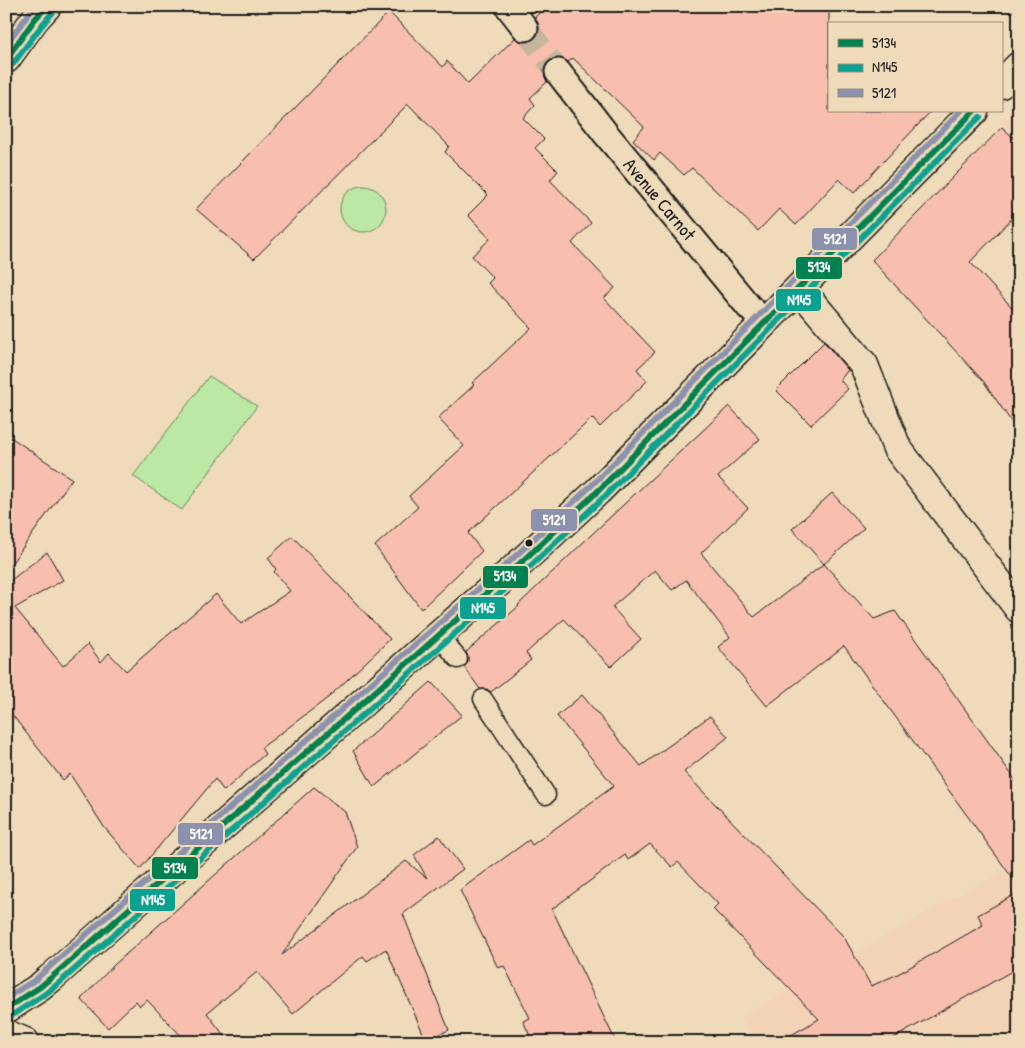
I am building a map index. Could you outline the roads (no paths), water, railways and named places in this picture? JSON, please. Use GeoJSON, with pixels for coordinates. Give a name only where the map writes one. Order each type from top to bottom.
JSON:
{"type":"FeatureCollection","features":[{"type":"Feature","properties":{"kind":"street"},"geometry":{"type":"LineString","coordinates":[[6,59],[35,19],[47,6]]}},
{"type":"Feature","properties":{"kind":"street"},"geometry":{"type":"LineString","coordinates":[[508,6],[525,28]]}},
{"type":"Feature","properties":{"kind":"street"},"geometry":{"type":"LineString","coordinates":[[1002,83],[1019,66]]}},
{"type":"Feature","properties":{"kind":"street","name":"Avenue Carnot"},"geometry":{"type":"LineString","coordinates":[[558,72],[606,134],[749,306],[766,323]]}},
{"type":"Feature","properties":{"kind":"street"},"geometry":{"type":"LineString","coordinates":[[6,1009],[52,977],[515,568],[598,491],[800,289],[973,112]]}},
{"type":"Feature","properties":{"kind":"street"},"geometry":{"type":"LineString","coordinates":[[800,289],[864,365],[897,448],[1019,609]]}},
{"type":"Feature","properties":{"kind":"street"},"geometry":{"type":"LineString","coordinates":[[6,1034],[26,1042]]}},
{"type":"Feature","properties":{"kind":"lane"},"geometry":{"type":"LineString","coordinates":[[438,635],[458,660]]}},
{"type":"Feature","properties":{"kind":"lane"},"geometry":{"type":"LineString","coordinates":[[483,699],[546,795]]}},
{"type":"Feature","properties":{"kind":"tunnel"},"geometry":{"type":"LineString","coordinates":[[525,28],[558,72]]}}]}
